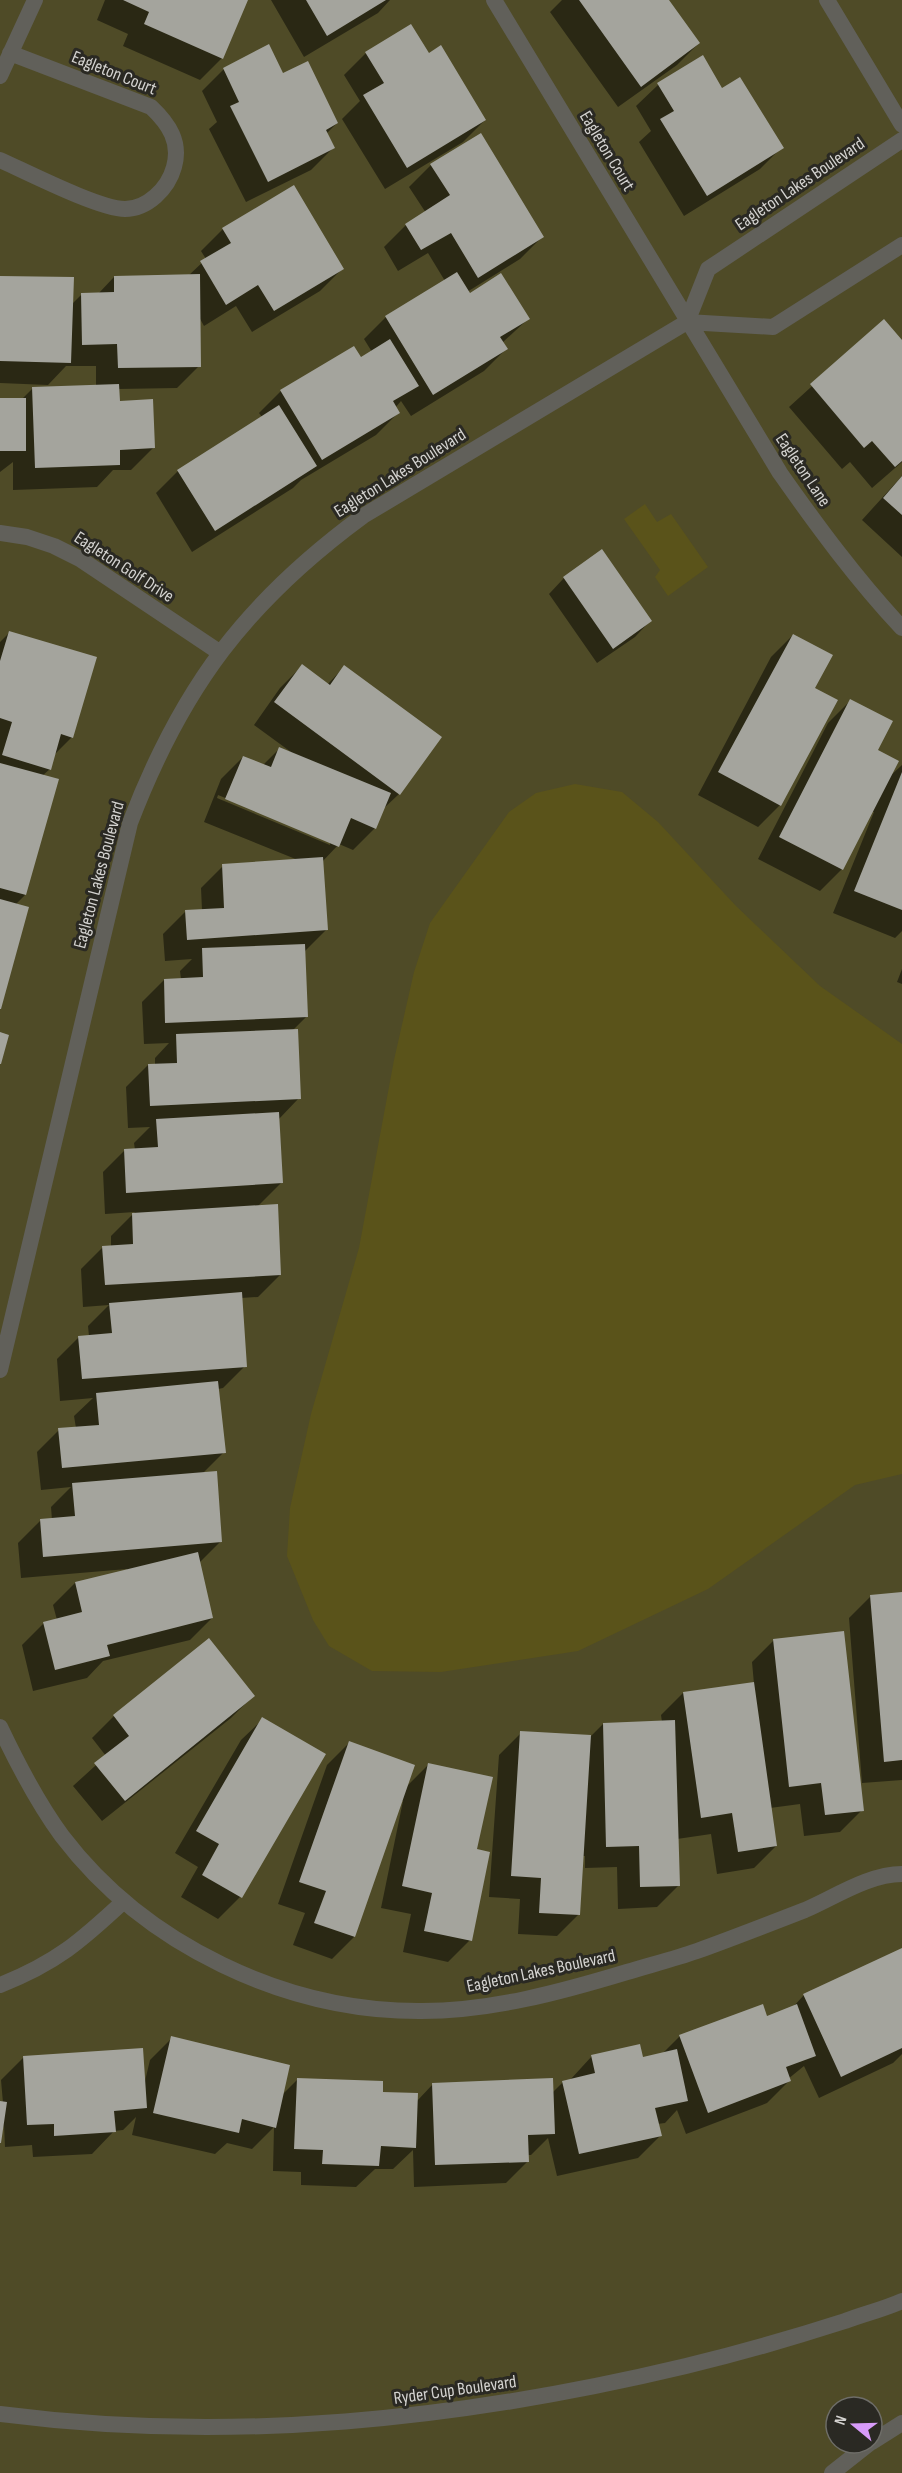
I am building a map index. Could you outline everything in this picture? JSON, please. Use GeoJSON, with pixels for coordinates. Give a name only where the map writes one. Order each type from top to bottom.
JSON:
{"type":"FeatureCollection","features":[{"type":"Feature","properties":{"kind":"street"},"geometry":{"type":"LineString","coordinates":[[0,76],[35,0]]}},
{"type":"Feature","properties":{"kind":"street","name":"Eagleton Court"},"geometry":{"type":"LineString","coordinates":[[494,0],[687,322]]}},
{"type":"Feature","properties":{"kind":"street"},"geometry":{"type":"LineString","coordinates":[[827,0],[902,125]]}},
{"type":"Feature","properties":{"kind":"street","name":"Eagleton Court"},"geometry":{"type":"LineString","coordinates":[[0,160],[94,201],[124,209],[145,205],[163,190],[174,167],[175,140],[167,122],[151,107],[10,53]]}},
{"type":"Feature","properties":{"kind":"street","name":"Eagleton Lakes Boulevard"},"geometry":{"type":"LineString","coordinates":[[0,1370],[130,823],[149,772],[174,722],[219,652],[258,606],[310,557],[363,516],[687,322],[708,269],[902,140]]}},
{"type":"Feature","properties":{"kind":"street"},"geometry":{"type":"LineString","coordinates":[[687,322],[773,327],[902,245]]}},
{"type":"Feature","properties":{"kind":"street","name":"Eagleton Lane"},"geometry":{"type":"LineString","coordinates":[[687,322],[780,473],[819,528],[882,607],[902,628]]}},
{"type":"Feature","properties":{"kind":"street","name":"Eagleton Golf Drive"},"geometry":{"type":"LineString","coordinates":[[0,533],[27,537],[63,550],[219,652]]}},
{"type":"Feature","properties":{"kind":"street","name":"Eagleton Lakes Boulevard"},"geometry":{"type":"LineString","coordinates":[[0,1727],[26,1782],[62,1836],[83,1861],[124,1901],[176,1940],[243,1974],[294,1993],[357,2006],[422,2011],[486,2006],[582,1986],[695,1952],[805,1910],[886,1874],[902,1874]]}},
{"type":"Feature","properties":{"kind":"street"},"geometry":{"type":"LineString","coordinates":[[0,1985],[54,1961],[80,1942],[124,1901]]}},
{"type":"Feature","properties":{"kind":"street","name":"Ryder Cup Boulevard"},"geometry":{"type":"LineString","coordinates":[[0,2414],[36,2419],[167,2426],[249,2427],[380,2420],[510,2403],[606,2385],[773,2345],[902,2301]]}},
{"type":"Feature","properties":{"kind":"street"},"geometry":{"type":"LineString","coordinates":[[884,2434],[902,2423]]}},
{"type":"Feature","properties":{"kind":"street"},"geometry":{"type":"LineString","coordinates":[[832,2473],[855,2455]]}},
{"type":"Feature","properties":{"kind":"shaded area"},"geometry":{"type":"Polygon","coordinates":[[[0,0],[902,0],[902,2473],[0,2473],[0,0]]]}},
{"type":"Feature","properties":{"kind":"shaded area"},"geometry":{"type":"Polygon","coordinates":[[[645,504],[657,522],[671,514],[708,567],[668,596],[655,577],[660,570],[624,519],[645,504]]]}},
{"type":"Feature","properties":{"kind":"shaded area"},"geometry":{"type":"Polygon","coordinates":[[[575,784],[622,792],[658,822],[736,906],[820,986],[902,1044],[902,1474],[855,1485],[708,1589],[578,1651],[441,1672],[372,1671],[329,1646],[313,1620],[287,1556],[290,1508],[311,1414],[359,1248],[394,1060],[414,972],[430,923],[509,812],[536,793],[575,784]]]}},
{"type":"Feature","properties":{"kind":"building"},"geometry":{"type":"Polygon","coordinates":[[[123,0],[248,0],[223,59],[144,24],[149,12],[123,0]]]}},
{"type":"Feature","properties":{"kind":"building"},"geometry":{"type":"Polygon","coordinates":[[[306,0],[386,0],[327,36],[306,0]]]}},
{"type":"Feature","properties":{"kind":"building"},"geometry":{"type":"Polygon","coordinates":[[[579,0],[669,0],[700,43],[641,87],[579,0]]]}},
{"type":"Feature","properties":{"kind":"building"},"geometry":{"type":"Polygon","coordinates":[[[411,24],[429,53],[441,45],[486,120],[407,168],[363,95],[384,83],[365,52],[411,24]]]}},
{"type":"Feature","properties":{"kind":"building"},"geometry":{"type":"Polygon","coordinates":[[[269,44],[283,73],[308,61],[338,123],[326,130],[335,148],[268,182],[230,106],[239,102],[223,68],[269,44]]]}},
{"type":"Feature","properties":{"kind":"building"},"geometry":{"type":"Polygon","coordinates":[[[703,55],[722,88],[740,77],[784,148],[707,196],[660,119],[674,111],[657,83],[703,55]]]}},
{"type":"Feature","properties":{"kind":"building"},"geometry":{"type":"Polygon","coordinates":[[[481,133],[544,237],[478,278],[451,233],[421,250],[405,224],[450,195],[430,164],[481,133]]]}},
{"type":"Feature","properties":{"kind":"building"},"geometry":{"type":"Polygon","coordinates":[[[294,185],[344,269],[274,311],[258,285],[226,305],[200,261],[231,243],[222,228],[294,185]]]}},
{"type":"Feature","properties":{"kind":"building"},"geometry":{"type":"Polygon","coordinates":[[[457,272],[470,293],[501,273],[530,319],[500,337],[508,349],[433,395],[385,316],[457,272]]]}},
{"type":"Feature","properties":{"kind":"building"},"geometry":{"type":"Polygon","coordinates":[[[200,274],[201,367],[118,368],[117,344],[82,345],[81,293],[114,292],[114,276],[200,274]]]}},
{"type":"Feature","properties":{"kind":"building"},"geometry":{"type":"Polygon","coordinates":[[[0,276],[74,277],[71,363],[0,361],[0,276]]]}},
{"type":"Feature","properties":{"kind":"building"},"geometry":{"type":"Polygon","coordinates":[[[884,319],[902,340],[902,461],[895,467],[872,441],[864,448],[810,384],[884,319]]]}},
{"type":"Feature","properties":{"kind":"building"},"geometry":{"type":"Polygon","coordinates":[[[390,339],[419,386],[393,401],[400,413],[322,460],[280,390],[354,346],[361,357],[390,339]]]}},
{"type":"Feature","properties":{"kind":"building"},"geometry":{"type":"Polygon","coordinates":[[[119,384],[120,401],[153,399],[155,448],[120,450],[120,465],[35,468],[32,387],[119,384]]]}},
{"type":"Feature","properties":{"kind":"building"},"geometry":{"type":"Polygon","coordinates":[[[0,398],[26,398],[26,451],[0,451],[0,398]]]}},
{"type":"Feature","properties":{"kind":"building"},"geometry":{"type":"Polygon","coordinates":[[[279,405],[317,466],[215,531],[177,470],[279,405]]]}},
{"type":"Feature","properties":{"kind":"building"},"geometry":{"type":"Polygon","coordinates":[[[902,476],[902,515],[883,498],[902,476]]]}},
{"type":"Feature","properties":{"kind":"building"},"geometry":{"type":"Polygon","coordinates":[[[602,549],[652,621],[613,649],[563,577],[602,549]]]}},
{"type":"Feature","properties":{"kind":"building"},"geometry":{"type":"Polygon","coordinates":[[[9,631],[97,657],[73,738],[61,734],[51,770],[2,755],[12,722],[0,718],[0,661],[9,631]]]}},
{"type":"Feature","properties":{"kind":"building"},"geometry":{"type":"Polygon","coordinates":[[[793,634],[833,655],[815,688],[838,700],[781,806],[718,772],[793,634]]]}},
{"type":"Feature","properties":{"kind":"building"},"geometry":{"type":"Polygon","coordinates":[[[302,664],[330,685],[344,665],[442,737],[400,795],[274,702],[302,664]]]}},
{"type":"Feature","properties":{"kind":"building"},"geometry":{"type":"Polygon","coordinates":[[[850,699],[893,721],[878,750],[899,761],[843,870],[779,837],[850,699]]]}},
{"type":"Feature","properties":{"kind":"building"},"geometry":{"type":"Polygon","coordinates":[[[279,747],[391,793],[376,829],[351,818],[339,847],[225,799],[243,756],[271,767],[279,747]]]}},
{"type":"Feature","properties":{"kind":"building"},"geometry":{"type":"Polygon","coordinates":[[[0,763],[59,779],[26,895],[0,888],[0,763]]]}},
{"type":"Feature","properties":{"kind":"building"},"geometry":{"type":"Polygon","coordinates":[[[902,772],[902,910],[854,891],[902,772]]]}},
{"type":"Feature","properties":{"kind":"building"},"geometry":{"type":"Polygon","coordinates":[[[323,857],[328,930],[187,940],[185,910],[224,908],[222,864],[323,857]]]}},
{"type":"Feature","properties":{"kind":"building"},"geometry":{"type":"Polygon","coordinates":[[[0,899],[29,907],[1,1009],[0,1009],[0,899]]]}},
{"type":"Feature","properties":{"kind":"building"},"geometry":{"type":"Polygon","coordinates":[[[305,944],[308,1017],[165,1023],[164,979],[203,977],[202,948],[305,944]]]}},
{"type":"Feature","properties":{"kind":"building"},"geometry":{"type":"Polygon","coordinates":[[[298,1029],[301,1099],[150,1106],[148,1064],[177,1063],[176,1034],[298,1029]]]}},
{"type":"Feature","properties":{"kind":"building"},"geometry":{"type":"Polygon","coordinates":[[[0,1032],[9,1035],[1,1064],[0,1064],[0,1032]]]}},
{"type":"Feature","properties":{"kind":"building"},"geometry":{"type":"Polygon","coordinates":[[[279,1112],[283,1183],[126,1193],[124,1149],[158,1147],[156,1119],[279,1112]]]}},
{"type":"Feature","properties":{"kind":"building"},"geometry":{"type":"Polygon","coordinates":[[[278,1204],[281,1275],[105,1285],[102,1246],[133,1244],[132,1213],[278,1204]]]}},
{"type":"Feature","properties":{"kind":"building"},"geometry":{"type":"Polygon","coordinates":[[[242,1292],[247,1367],[82,1379],[78,1336],[112,1333],[109,1303],[242,1292]]]}},
{"type":"Feature","properties":{"kind":"building"},"geometry":{"type":"Polygon","coordinates":[[[218,1381],[226,1453],[62,1468],[58,1428],[99,1425],[96,1393],[218,1381]]]}},
{"type":"Feature","properties":{"kind":"building"},"geometry":{"type":"Polygon","coordinates":[[[217,1471],[222,1542],[43,1557],[40,1519],[75,1516],[72,1483],[217,1471]]]}},
{"type":"Feature","properties":{"kind":"building"},"geometry":{"type":"Polygon","coordinates":[[[198,1552],[213,1618],[107,1645],[110,1656],[55,1670],[43,1622],[82,1612],[75,1582],[198,1552]]]}},
{"type":"Feature","properties":{"kind":"building"},"geometry":{"type":"Polygon","coordinates":[[[902,1592],[902,1760],[884,1762],[870,1595],[902,1592]]]}},
{"type":"Feature","properties":{"kind":"building"},"geometry":{"type":"Polygon","coordinates":[[[844,1631],[864,1811],[825,1815],[821,1783],[789,1787],[773,1639],[844,1631]]]}},
{"type":"Feature","properties":{"kind":"building"},"geometry":{"type":"Polygon","coordinates":[[[209,1638],[255,1696],[125,1801],[94,1763],[129,1736],[113,1715],[209,1638]]]}},
{"type":"Feature","properties":{"kind":"building"},"geometry":{"type":"Polygon","coordinates":[[[754,1682],[777,1846],[738,1852],[732,1813],[701,1818],[683,1692],[754,1682]]]}},
{"type":"Feature","properties":{"kind":"building"},"geometry":{"type":"Polygon","coordinates":[[[262,1717],[326,1754],[242,1898],[202,1875],[219,1844],[196,1831],[262,1717]]]}},
{"type":"Feature","properties":{"kind":"building"},"geometry":{"type":"Polygon","coordinates":[[[675,1720],[680,1886],[640,1887],[639,1846],[606,1847],[603,1723],[675,1720]]]}},
{"type":"Feature","properties":{"kind":"building"},"geometry":{"type":"Polygon","coordinates":[[[520,1731],[591,1735],[580,1915],[539,1913],[541,1878],[511,1876],[520,1731]]]}},
{"type":"Feature","properties":{"kind":"building"},"geometry":{"type":"Polygon","coordinates":[[[349,1741],[415,1765],[355,1937],[314,1923],[326,1891],[299,1882],[349,1741]]]}},
{"type":"Feature","properties":{"kind":"building"},"geometry":{"type":"Polygon","coordinates":[[[428,1763],[493,1777],[477,1849],[490,1852],[472,1941],[424,1931],[432,1893],[402,1886],[428,1763]]]}},
{"type":"Feature","properties":{"kind":"building"},"geometry":{"type":"Polygon","coordinates":[[[902,1948],[902,2048],[841,2077],[803,1994],[902,1948]]]}},
{"type":"Feature","properties":{"kind":"building"},"geometry":{"type":"Polygon","coordinates":[[[763,2004],[767,2016],[797,2004],[816,2056],[786,2067],[791,2081],[708,2113],[679,2035],[763,2004]]]}},
{"type":"Feature","properties":{"kind":"building"},"geometry":{"type":"Polygon","coordinates":[[[171,2036],[290,2065],[276,2128],[242,2119],[239,2133],[153,2113],[171,2036]]]}},
{"type":"Feature","properties":{"kind":"building"},"geometry":{"type":"Polygon","coordinates":[[[640,2044],[643,2057],[677,2049],[688,2101],[655,2108],[662,2136],[579,2154],[562,2081],[595,2073],[591,2055],[640,2044]]]}},
{"type":"Feature","properties":{"kind":"building"},"geometry":{"type":"Polygon","coordinates":[[[143,2048],[147,2108],[114,2111],[116,2132],[54,2136],[54,2124],[27,2125],[23,2056],[143,2048]]]}},
{"type":"Feature","properties":{"kind":"building"},"geometry":{"type":"Polygon","coordinates":[[[297,2078],[383,2081],[383,2092],[418,2093],[416,2148],[381,2146],[379,2166],[322,2164],[323,2150],[294,2149],[297,2078]]]}},
{"type":"Feature","properties":{"kind":"building"},"geometry":{"type":"Polygon","coordinates":[[[553,2078],[555,2134],[528,2135],[529,2162],[435,2165],[432,2083],[553,2078]]]}},
{"type":"Feature","properties":{"kind":"building"},"geometry":{"type":"Polygon","coordinates":[[[0,2101],[7,2102],[1,2143],[0,2143],[0,2101]]]}}]}
